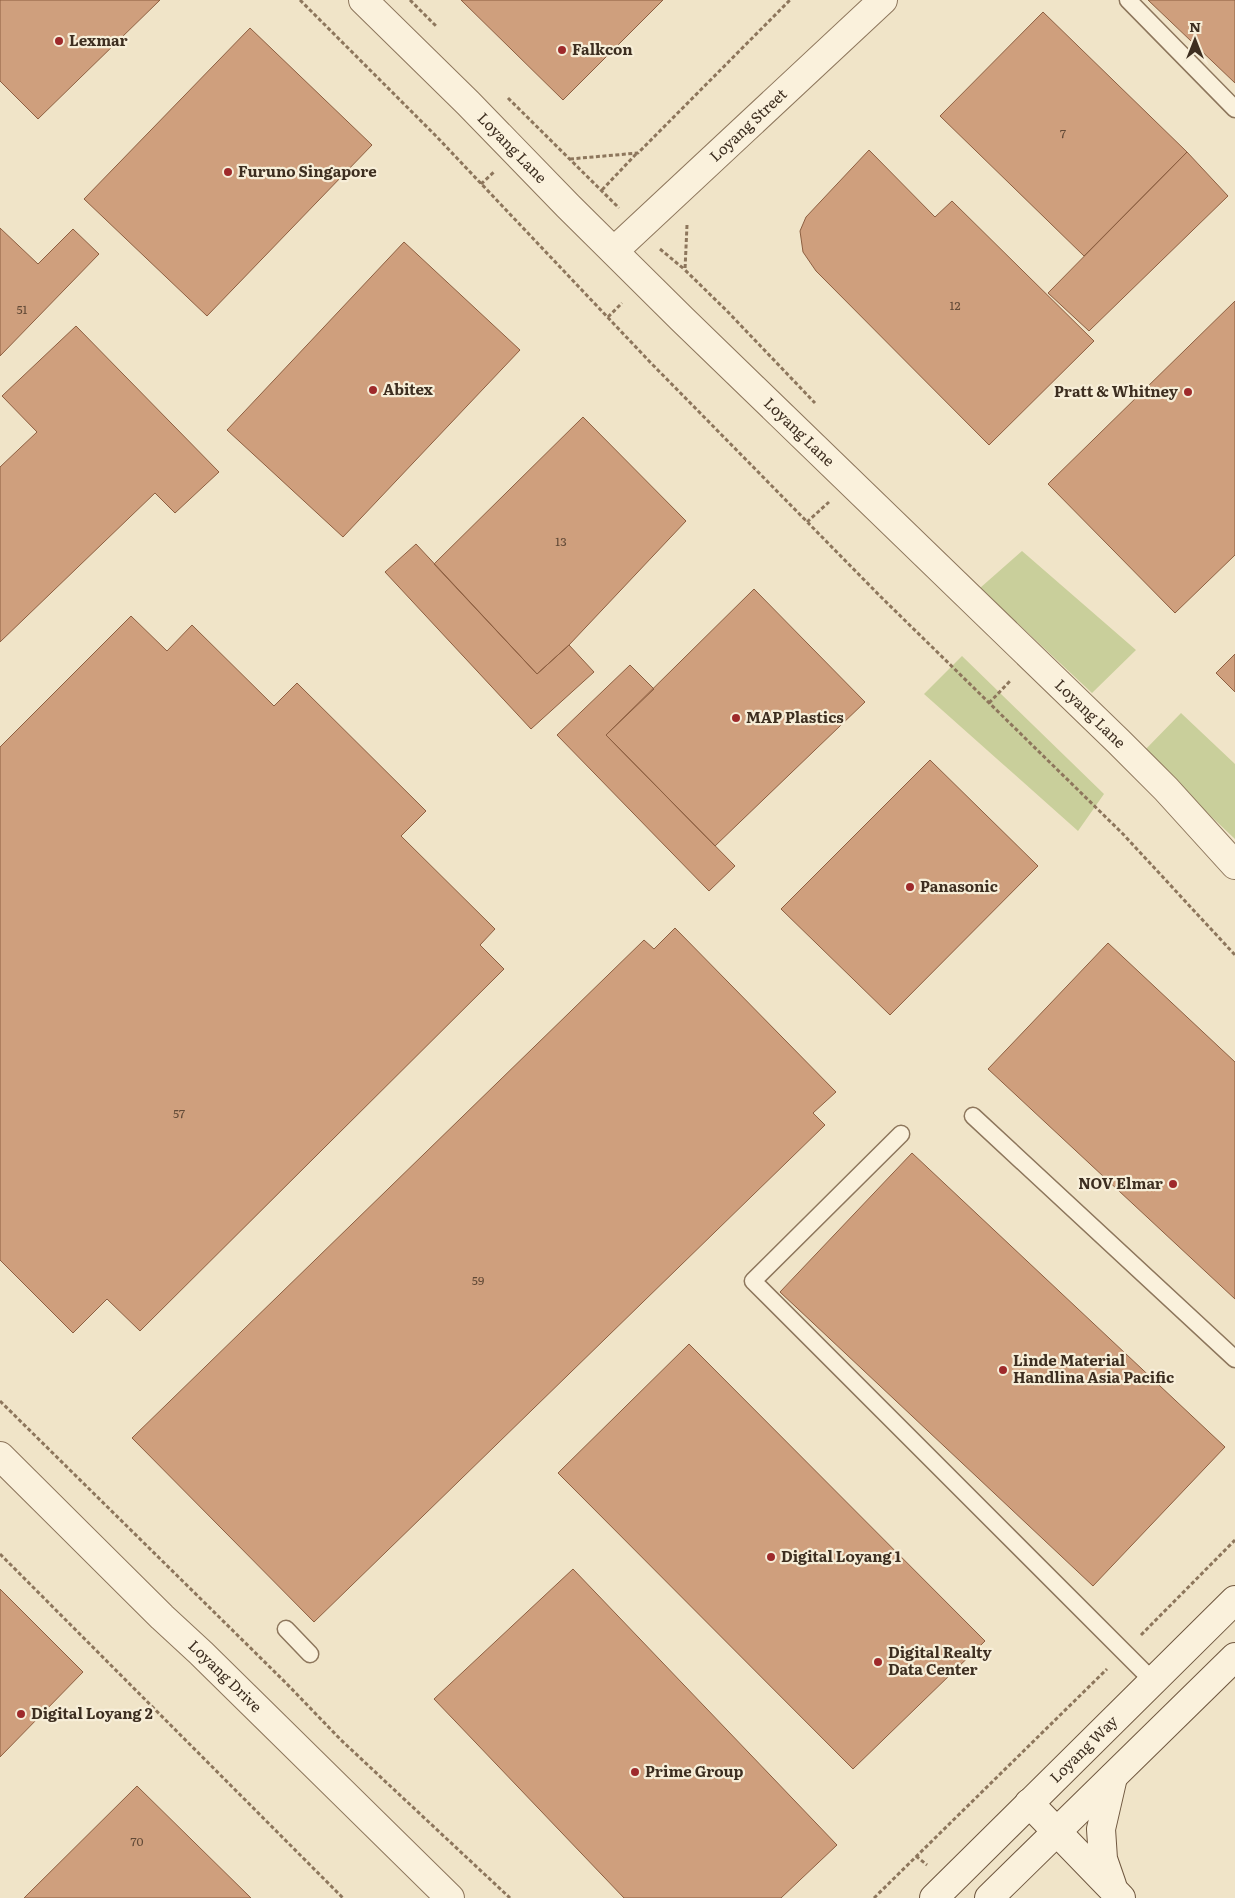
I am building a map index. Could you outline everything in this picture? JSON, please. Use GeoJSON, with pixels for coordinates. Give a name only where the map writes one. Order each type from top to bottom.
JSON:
{"type":"FeatureCollection","features":[{"type":"Feature","properties":{"kind":"street","name":"Loyang Lane"},"geometry":{"type":"LineString","coordinates":[[364,0],[682,319],[1125,748],[1166,789],[1235,865]]}},
{"type":"Feature","properties":{"kind":"street","name":"Loyang Street"},"geometry":{"type":"LineString","coordinates":[[614,251],[883,0]]}},
{"type":"Feature","properties":{"kind":"street","name":"Loyang Drive"},"geometry":{"type":"LineString","coordinates":[[0,1456],[450,1898]]}},
{"type":"Feature","properties":{"kind":"street","name":"Loyang Way"},"geometry":{"type":"LineString","coordinates":[[934,1898],[1235,1600]]}},
{"type":"Feature","properties":{"kind":"street"},"geometry":{"type":"LineString","coordinates":[[989,1898],[1235,1657]]}},
{"type":"Feature","properties":{"kind":"street"},"geometry":{"type":"LineString","coordinates":[[1113,1777],[1101,1828],[1103,1859],[1118,1895]]}},
{"type":"Feature","properties":{"kind":"street"},"geometry":{"type":"LineString","coordinates":[[1029,1803],[1118,1895]]}},
{"type":"Feature","properties":{"kind":"lane"},"geometry":{"type":"LineString","coordinates":[[1128,0],[1235,109]]}},
{"type":"Feature","properties":{"kind":"lane"},"geometry":{"type":"LineString","coordinates":[[973,1116],[1235,1359]]}},
{"type":"Feature","properties":{"kind":"lane"},"geometry":{"type":"LineString","coordinates":[[901,1134],[753,1281],[1153,1681]]}},
{"type":"Feature","properties":{"kind":"lane"},"geometry":{"type":"LineString","coordinates":[[286,1629],[310,1654]]}},
{"type":"Feature","properties":{"kind":"path"},"geometry":{"type":"LineString","coordinates":[[300,0],[436,136],[650,362],[880,596],[1123,834],[1235,955]]}},
{"type":"Feature","properties":{"kind":"path"},"geometry":{"type":"LineString","coordinates":[[410,0],[438,28]]}},
{"type":"Feature","properties":{"kind":"path"},"geometry":{"type":"LineString","coordinates":[[602,190],[790,0]]}},
{"type":"Feature","properties":{"kind":"path"},"geometry":{"type":"LineString","coordinates":[[507,97],[638,228],[685,270]]}},
{"type":"Feature","properties":{"kind":"path"},"geometry":{"type":"LineString","coordinates":[[570,159],[638,153]]}},
{"type":"Feature","properties":{"kind":"path"},"geometry":{"type":"LineString","coordinates":[[0,1400],[280,1677],[341,1740],[510,1898]]}},
{"type":"Feature","properties":{"kind":"path"},"geometry":{"type":"LineString","coordinates":[[874,1898],[1235,1540]]}},
{"type":"Feature","properties":{"kind":"path"},"geometry":{"type":"LineString","coordinates":[[0,1554],[343,1898]]}},
{"type":"Feature","properties":{"kind":"green space"},"geometry":{"type":"Polygon","coordinates":[[[1022,551],[1136,650],[1092,693],[980,588],[1022,551]]]}},
{"type":"Feature","properties":{"kind":"green space"},"geometry":{"type":"Polygon","coordinates":[[[962,656],[1104,794],[1078,831],[924,694],[962,656]]]}},
{"type":"Feature","properties":{"kind":"green space"},"geometry":{"type":"Polygon","coordinates":[[[1181,713],[1235,764],[1235,839],[1143,752],[1181,713]]]}},
{"type":"Feature","properties":{"kind":"building","name":"Lexmar"},"geometry":{"type":"Polygon","coordinates":[[[0,0],[160,0],[38,119],[0,81],[0,0]]]}},
{"type":"Feature","properties":{"kind":"building","name":"Falkcon"},"geometry":{"type":"Polygon","coordinates":[[[461,0],[663,0],[563,100],[461,0]]]}},
{"type":"Feature","properties":{"kind":"building"},"geometry":{"type":"Polygon","coordinates":[[[1148,0],[1235,0],[1235,83],[1148,0]]]}},
{"type":"Feature","properties":{"kind":"building"},"geometry":{"type":"Polygon","coordinates":[[[1043,12],[1187,152],[1084,256],[940,116],[1043,12]]]}},
{"type":"Feature","properties":{"kind":"building","name":"Furuno Singapore"},"geometry":{"type":"Polygon","coordinates":[[[250,28],[372,145],[207,316],[84,199],[250,28]]]}},
{"type":"Feature","properties":{"kind":"building"},"geometry":{"type":"Polygon","coordinates":[[[869,150],[935,217],[952,201],[1094,341],[989,445],[816,271],[803,252],[800,231],[806,217],[869,150]]]}},
{"type":"Feature","properties":{"kind":"building"},"geometry":{"type":"Polygon","coordinates":[[[1187,152],[1228,196],[1089,331],[1048,293],[1187,152]]]}},
{"type":"Feature","properties":{"kind":"building"},"geometry":{"type":"Polygon","coordinates":[[[0,228],[38,264],[73,229],[99,254],[0,356],[0,228]]]}},
{"type":"Feature","properties":{"kind":"building","name":"Abitex"},"geometry":{"type":"Polygon","coordinates":[[[404,242],[520,350],[343,537],[227,430],[404,242]]]}},
{"type":"Feature","properties":{"kind":"building","name":"Pratt & Whitney"},"geometry":{"type":"Polygon","coordinates":[[[1235,301],[1235,555],[1175,613],[1048,484],[1235,301]]]}},
{"type":"Feature","properties":{"kind":"building"},"geometry":{"type":"Polygon","coordinates":[[[76,326],[219,472],[175,513],[155,493],[0,642],[0,467],[37,432],[2,396],[76,326]]]}},
{"type":"Feature","properties":{"kind":"building"},"geometry":{"type":"Polygon","coordinates":[[[583,417],[686,521],[569,645],[537,674],[434,564],[583,417]]]}},
{"type":"Feature","properties":{"kind":"building"},"geometry":{"type":"Polygon","coordinates":[[[416,544],[537,674],[569,645],[594,672],[531,729],[385,572],[416,544]]]}},
{"type":"Feature","properties":{"kind":"building","name":"MAP Plastics"},"geometry":{"type":"Polygon","coordinates":[[[754,589],[865,702],[715,846],[606,735],[754,589]]]}},
{"type":"Feature","properties":{"kind":"building"},"geometry":{"type":"Polygon","coordinates":[[[131,616],[167,651],[192,625],[274,706],[297,683],[426,811],[401,836],[495,929],[480,945],[504,969],[140,1331],[107,1299],[73,1333],[0,1260],[0,747],[131,616]]]}},
{"type":"Feature","properties":{"kind":"building"},"geometry":{"type":"Polygon","coordinates":[[[1235,654],[1235,692],[1216,673],[1235,654]]]}},
{"type":"Feature","properties":{"kind":"building"},"geometry":{"type":"Polygon","coordinates":[[[630,665],[654,689],[606,735],[735,866],[709,891],[557,735],[630,665]]]}},
{"type":"Feature","properties":{"kind":"building","name":"Panasonic"},"geometry":{"type":"Polygon","coordinates":[[[930,760],[1038,866],[890,1015],[781,909],[930,760]]]}},
{"type":"Feature","properties":{"kind":"building"},"geometry":{"type":"Polygon","coordinates":[[[675,928],[836,1092],[813,1113],[825,1125],[314,1622],[132,1438],[644,940],[654,949],[675,928]]]}},
{"type":"Feature","properties":{"kind":"building","name":"NOV Elmar"},"geometry":{"type":"Polygon","coordinates":[[[1108,943],[1235,1062],[1235,1299],[988,1069],[1108,943]]]}},
{"type":"Feature","properties":{"kind":"building","name":"Linde Material Handlina Asia Pacific"},"geometry":{"type":"Polygon","coordinates":[[[912,1153],[1225,1447],[1093,1586],[780,1292],[912,1153]]]}},
{"type":"Feature","properties":{"kind":"building","name":"Digital Loyang 1"},"geometry":{"type":"Polygon","coordinates":[[[689,1344],[985,1641],[853,1769],[558,1473],[689,1344]]]}},
{"type":"Feature","properties":{"kind":"building","name":"Prime Group"},"geometry":{"type":"Polygon","coordinates":[[[573,1569],[837,1845],[781,1898],[624,1898],[434,1699],[573,1569]]]}},
{"type":"Feature","properties":{"kind":"building","name":"Digital Loyang 2"},"geometry":{"type":"Polygon","coordinates":[[[0,1589],[83,1672],[0,1757],[0,1589]]]}},
{"type":"Feature","properties":{"kind":"building"},"geometry":{"type":"Polygon","coordinates":[[[137,1786],[251,1898],[24,1898],[137,1786]]]}},
{"type":"Feature","properties":{"kind":"place","name":"Lexmar"},"geometry":{"type":"Point","coordinates":[59,41]}},
{"type":"Feature","properties":{"kind":"place","name":"Falkcon"},"geometry":{"type":"Point","coordinates":[562,50]}},
{"type":"Feature","properties":{"kind":"place","name":"Furuno Singapore"},"geometry":{"type":"Point","coordinates":[228,172]}},
{"type":"Feature","properties":{"kind":"place","name":"Abitex"},"geometry":{"type":"Point","coordinates":[373,390]}},
{"type":"Feature","properties":{"kind":"place","name":"Pratt & Whitney"},"geometry":{"type":"Point","coordinates":[1188,392]}},
{"type":"Feature","properties":{"kind":"place","name":"MAP Plastics"},"geometry":{"type":"Point","coordinates":[736,718]}},
{"type":"Feature","properties":{"kind":"place","name":"Panasonic"},"geometry":{"type":"Point","coordinates":[910,887]}},
{"type":"Feature","properties":{"kind":"place","name":"NOV Elmar"},"geometry":{"type":"Point","coordinates":[1173,1184]}},
{"type":"Feature","properties":{"kind":"place","name":"Linde Material Handlina Asia Pacific"},"geometry":{"type":"Point","coordinates":[1003,1370]}},
{"type":"Feature","properties":{"kind":"place","name":"Digital Loyang 1"},"geometry":{"type":"Point","coordinates":[771,1557]}},
{"type":"Feature","properties":{"kind":"place","name":"Digital Realty Data Center"},"geometry":{"type":"Point","coordinates":[878,1662]}},
{"type":"Feature","properties":{"kind":"place","name":"Digital Loyang 2"},"geometry":{"type":"Point","coordinates":[21,1714]}},
{"type":"Feature","properties":{"kind":"place","name":"Prime Group"},"geometry":{"type":"Point","coordinates":[635,1772]}}]}
